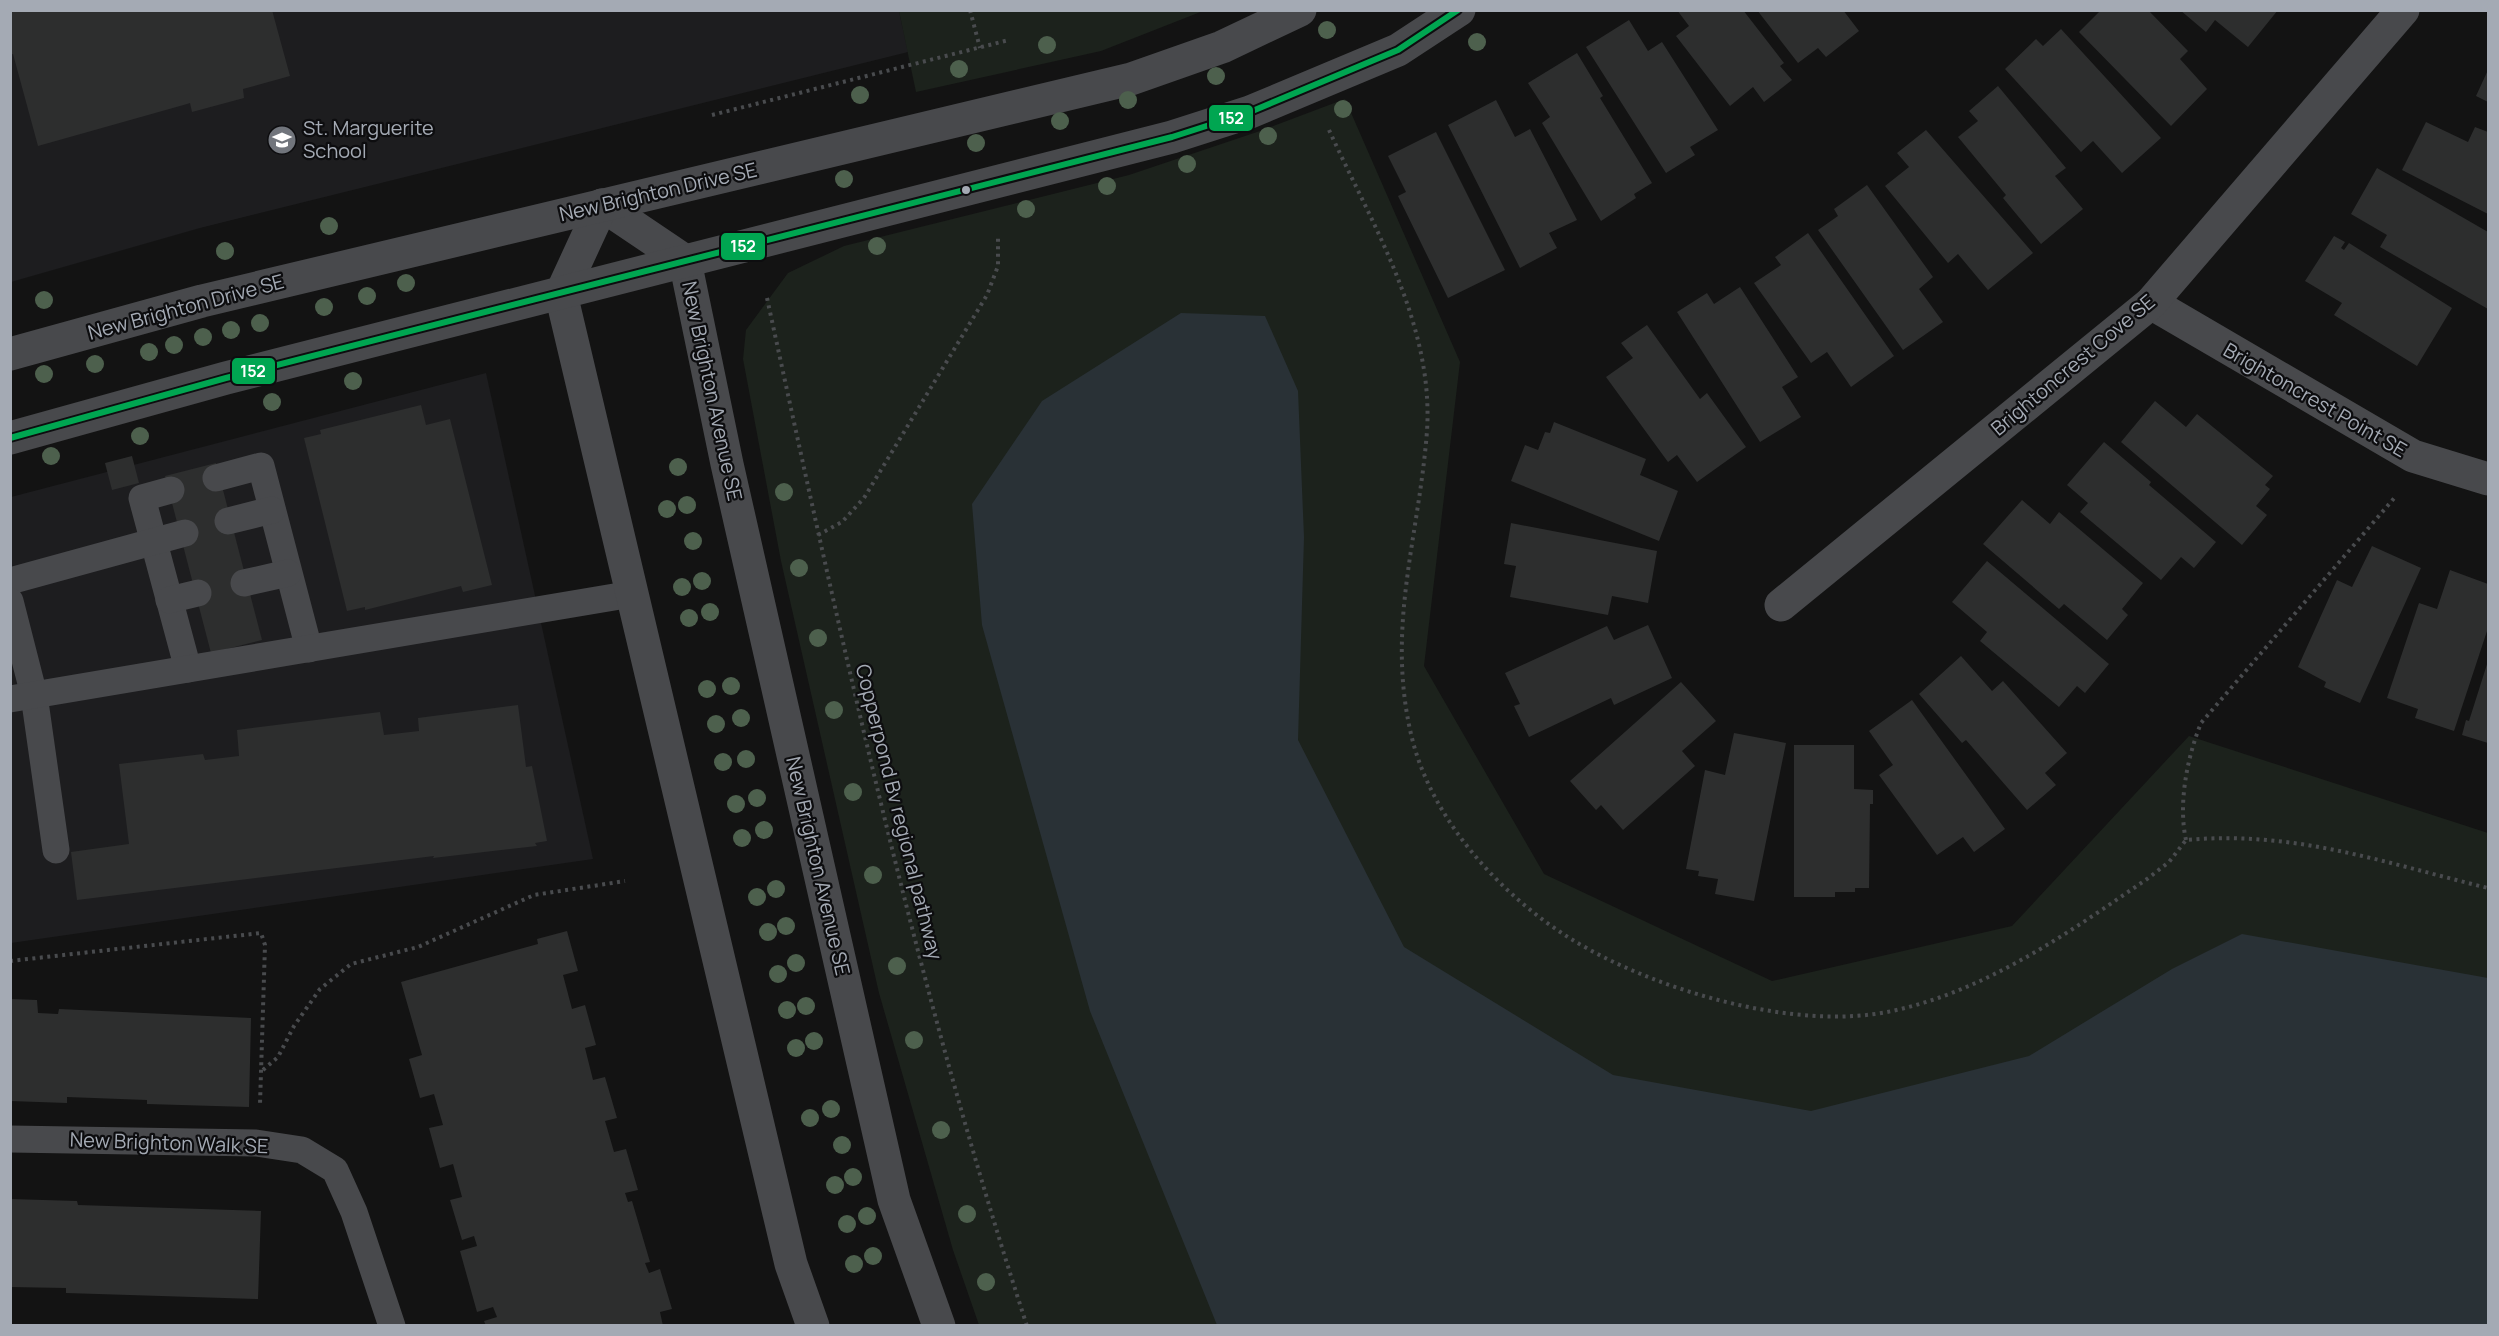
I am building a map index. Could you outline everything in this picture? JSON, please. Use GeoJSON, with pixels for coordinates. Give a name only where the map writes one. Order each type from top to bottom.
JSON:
{"type":"FeatureCollection","features":[{"type":"Feature","properties":{"kind":"street","name":"New Brighton Drive SE"},"geometry":{"type":"LineString","coordinates":[[10,354],[202,301],[1131,79],[1222,47],[1300,10]]}},
{"type":"Feature","properties":{"kind":"street"},"geometry":{"type":"LineString","coordinates":[[10,438],[226,378],[1172,137],[1250,112],[1398,50],[1459,10]]}},
{"type":"Feature","properties":{"kind":"street","name":"Brightoncrest Cove SE"},"geometry":{"type":"LineString","coordinates":[[1781,605],[2151,303],[2403,10]]}},
{"type":"Feature","properties":{"kind":"street","name":"New Brighton Avenue SE"},"geometry":{"type":"LineString","coordinates":[[602,205],[685,261],[727,464],[894,1200],[939,1326]]}},
{"type":"Feature","properties":{"kind":"street"},"geometry":{"type":"LineString","coordinates":[[602,205],[561,294],[791,1264],[813,1326]]}},
{"type":"Feature","properties":{"kind":"street","name":"Brightoncrest Point SE"},"geometry":{"type":"LineString","coordinates":[[2151,303],[2413,456],[2488,479]]}},
{"type":"Feature","properties":{"kind":"lane"},"geometry":{"type":"LineString","coordinates":[[216,478],[261,466],[309,649]]}},
{"type":"Feature","properties":{"kind":"lane"},"geometry":{"type":"LineString","coordinates":[[171,490],[142,498],[188,669]]}},
{"type":"Feature","properties":{"kind":"lane"},"geometry":{"type":"LineString","coordinates":[[228,521],[272,510]]}},
{"type":"Feature","properties":{"kind":"lane"},"geometry":{"type":"LineString","coordinates":[[10,580],[185,533]]}},
{"type":"Feature","properties":{"kind":"lane"},"geometry":{"type":"LineString","coordinates":[[244,583],[288,573]]}},
{"type":"Feature","properties":{"kind":"lane"},"geometry":{"type":"LineString","coordinates":[[169,600],[198,593]]}},
{"type":"Feature","properties":{"kind":"lane"},"geometry":{"type":"LineString","coordinates":[[22,697],[632,594]]}},
{"type":"Feature","properties":{"kind":"lane"},"geometry":{"type":"LineString","coordinates":[[10,601],[22,697],[56,850]]}},
{"type":"Feature","properties":{"kind":"lane","name":"New Brighton Walk SE"},"geometry":{"type":"LineString","coordinates":[[10,1139],[256,1143],[302,1150],[335,1170],[354,1212],[392,1326]]}},
{"type":"Feature","properties":{"kind":"path"},"geometry":{"type":"LineString","coordinates":[[970,10],[980,48]]}},
{"type":"Feature","properties":{"kind":"path"},"geometry":{"type":"LineString","coordinates":[[711,115],[1009,40]]}},
{"type":"Feature","properties":{"kind":"path"},"geometry":{"type":"LineString","coordinates":[[1329,130],[1400,284],[1409,308],[1424,371],[1427,430],[1401,629],[1402,684],[1411,737],[1433,792],[1468,847],[1522,903],[1569,937],[1598,954],[1689,991],[1755,1009],[1795,1015],[1858,1017],[1935,1001],[1997,974],[2146,879],[2169,862],[2186,840],[2182,821],[2184,798],[2191,753],[2201,723],[2396,495],[2413,456]]}},
{"type":"Feature","properties":{"kind":"path"},"geometry":{"type":"LineString","coordinates":[[818,535],[842,522],[874,484],[987,295],[998,266],[998,236]]}},
{"type":"Feature","properties":{"kind":"path","name":"Copperpond Bv regional pathway"},"geometry":{"type":"LineString","coordinates":[[767,298],[818,535],[895,865],[938,1032],[997,1239],[1027,1326]]}},
{"type":"Feature","properties":{"kind":"path"},"geometry":{"type":"LineString","coordinates":[[2186,840],[2231,838],[2312,844],[2488,888]]}},
{"type":"Feature","properties":{"kind":"path"},"geometry":{"type":"LineString","coordinates":[[263,1070],[278,1057],[294,1026],[320,989],[351,964],[418,947],[534,895],[625,881]]}},
{"type":"Feature","properties":{"kind":"path"},"geometry":{"type":"LineString","coordinates":[[10,961],[261,933],[265,945],[263,1070],[260,1104]]}},
{"type":"Feature","properties":{"kind":"shaded area"},"geometry":{"type":"Polygon","coordinates":[[[899,10],[1203,11],[1101,51],[916,92],[899,10]]]}},
{"type":"Feature","properties":{"kind":"shaded area","name":"St. Marguerite School"},"geometry":{"type":"Polygon","coordinates":[[[11,11],[899,11],[908,52],[200,228],[11,282],[11,11]]]}},
{"type":"Feature","properties":{"kind":"shaded area"},"geometry":{"type":"Polygon","coordinates":[[[1345,99],[1460,362],[1424,666],[1544,874],[1772,981],[2012,926],[2189,736],[2488,833],[2488,1325],[979,1325],[953,1250],[879,993],[781,561],[743,359],[746,330],[788,273],[844,246],[1129,175],[1260,131],[1345,99]]]}},
{"type":"Feature","properties":{"kind":"shaded area"},"geometry":{"type":"Polygon","coordinates":[[[1181,313],[1265,316],[1298,391],[1304,537],[1298,740],[1404,947],[1613,1075],[1811,1111],[2029,1056],[2172,969],[2242,934],[2488,978],[2488,1325],[1217,1325],[1090,1011],[982,625],[972,504],[1042,401],[1181,313]]]}},
{"type":"Feature","properties":{"kind":"shaded area"},"geometry":{"type":"Polygon","coordinates":[[[486,373],[593,859],[11,943],[11,497],[486,373]]]}},
{"type":"Feature","properties":{"kind":"building"},"geometry":{"type":"Polygon","coordinates":[[[10,10],[272,10],[290,76],[243,89],[244,98],[192,112],[190,103],[38,146],[13,54],[10,55],[10,10]]]}},
{"type":"Feature","properties":{"kind":"building"},"geometry":{"type":"Polygon","coordinates":[[[1677,10],[1743,10],[1784,63],[1780,66],[1792,80],[1764,102],[1753,87],[1730,106],[1676,36],[1689,26],[1677,10]]]}},
{"type":"Feature","properties":{"kind":"building"},"geometry":{"type":"Polygon","coordinates":[[[1757,10],[1843,10],[1859,31],[1826,57],[1818,48],[1798,63],[1757,10]]]}},
{"type":"Feature","properties":{"kind":"building"},"geometry":{"type":"Polygon","coordinates":[[[2101,10],[2148,10],[2188,51],[2180,59],[2207,89],[2171,126],[2079,32],[2101,10]]]}},
{"type":"Feature","properties":{"kind":"building"},"geometry":{"type":"Polygon","coordinates":[[[2180,10],[2278,10],[2248,47],[2215,20],[2206,32],[2180,10]]]}},
{"type":"Feature","properties":{"kind":"building"},"geometry":{"type":"Polygon","coordinates":[[[1629,20],[1648,51],[1662,42],[1718,130],[1690,147],[1695,155],[1666,173],[1586,47],[1629,20]]]}},
{"type":"Feature","properties":{"kind":"building"},"geometry":{"type":"Polygon","coordinates":[[[2061,29],[2161,138],[2122,173],[2093,141],[2081,152],[2005,69],[2036,39],[2043,46],[2061,29]]]}},
{"type":"Feature","properties":{"kind":"building"},"geometry":{"type":"Polygon","coordinates":[[[1577,53],[1603,96],[1600,98],[1652,183],[1634,194],[1636,198],[1601,221],[1542,123],[1550,117],[1528,83],[1577,53]]]}},
{"type":"Feature","properties":{"kind":"building"},"geometry":{"type":"Polygon","coordinates":[[[2488,70],[2488,102],[2476,96],[2488,70]]]}},
{"type":"Feature","properties":{"kind":"building"},"geometry":{"type":"Polygon","coordinates":[[[1998,86],[2066,168],[2055,176],[2083,209],[2041,244],[2003,198],[2006,195],[1958,137],[1978,121],[1969,111],[1998,86]]]}},
{"type":"Feature","properties":{"kind":"building"},"geometry":{"type":"Polygon","coordinates":[[[1496,100],[1515,137],[1530,129],[1577,220],[1549,233],[1557,248],[1520,268],[1448,125],[1496,100]]]}},
{"type":"Feature","properties":{"kind":"building"},"geometry":{"type":"Polygon","coordinates":[[[2426,122],[2468,142],[2475,127],[2488,132],[2488,214],[2402,170],[2426,122]]]}},
{"type":"Feature","properties":{"kind":"building"},"geometry":{"type":"Polygon","coordinates":[[[1926,130],[2033,253],[1988,290],[1958,254],[1948,263],[1885,186],[1909,167],[1897,153],[1926,130]]]}},
{"type":"Feature","properties":{"kind":"building"},"geometry":{"type":"Polygon","coordinates":[[[1436,132],[1505,270],[1448,298],[1398,196],[1406,192],[1388,156],[1436,132]]]}},
{"type":"Feature","properties":{"kind":"building"},"geometry":{"type":"Polygon","coordinates":[[[2377,168],[2488,232],[2488,309],[2380,247],[2387,235],[2351,214],[2377,168]]]}},
{"type":"Feature","properties":{"kind":"building"},"geometry":{"type":"Polygon","coordinates":[[[1867,185],[1933,277],[1919,289],[1943,322],[1903,350],[1818,230],[1838,216],[1834,209],[1867,185]]]}},
{"type":"Feature","properties":{"kind":"building"},"geometry":{"type":"Polygon","coordinates":[[[1808,233],[1894,356],[1851,387],[1827,352],[1811,363],[1754,283],[1781,265],[1775,257],[1808,233]]]}},
{"type":"Feature","properties":{"kind":"building"},"geometry":{"type":"Polygon","coordinates":[[[2334,236],[2345,242],[2341,248],[2344,250],[2349,243],[2452,308],[2417,366],[2334,315],[2342,303],[2305,281],[2334,236]]]}},
{"type":"Feature","properties":{"kind":"building"},"geometry":{"type":"Polygon","coordinates":[[[1740,287],[1798,377],[1782,387],[1801,417],[1760,442],[1677,312],[1707,293],[1714,304],[1740,287]]]}},
{"type":"Feature","properties":{"kind":"building"},"geometry":{"type":"Polygon","coordinates":[[[1647,325],[1700,399],[1707,393],[1746,447],[1697,482],[1677,455],[1668,462],[1606,377],[1633,358],[1621,343],[1647,325]]]}},
{"type":"Feature","properties":{"kind":"building"},"geometry":{"type":"Polygon","coordinates":[[[2155,401],[2186,427],[2197,414],[2273,476],[2265,485],[2270,489],[2256,506],[2267,515],[2242,545],[2121,442],[2155,401]]]}},
{"type":"Feature","properties":{"kind":"building"},"geometry":{"type":"Polygon","coordinates":[[[421,405],[426,425],[450,419],[492,585],[463,592],[461,586],[365,610],[365,607],[347,611],[304,438],[321,434],[320,430],[421,405]]]}},
{"type":"Feature","properties":{"kind":"building"},"geometry":{"type":"Polygon","coordinates":[[[1554,422],[1646,459],[1640,475],[1678,491],[1659,541],[1511,481],[1525,445],[1538,450],[1545,432],[1550,433],[1554,422]]]}},
{"type":"Feature","properties":{"kind":"building"},"geometry":{"type":"Polygon","coordinates":[[[2104,442],[2151,482],[2149,485],[2216,542],[2194,568],[2181,557],[2161,580],[2080,512],[2088,503],[2067,485],[2104,442]]]}},
{"type":"Feature","properties":{"kind":"building"},"geometry":{"type":"Polygon","coordinates":[[[132,456],[139,483],[112,490],[105,463],[132,456]]]}},
{"type":"Feature","properties":{"kind":"building"},"geometry":{"type":"Polygon","coordinates":[[[216,463],[262,640],[211,653],[165,476],[216,463]]]}},
{"type":"Feature","properties":{"kind":"building"},"geometry":{"type":"Polygon","coordinates":[[[2022,500],[2050,524],[2059,512],[2143,583],[2122,609],[2128,615],[2107,640],[2064,604],[2059,609],[1983,544],[2022,500]]]}},
{"type":"Feature","properties":{"kind":"building"},"geometry":{"type":"Polygon","coordinates":[[[1511,523],[1657,551],[1648,603],[1612,596],[1608,615],[1510,597],[1516,566],[1504,564],[1511,523]]]}},
{"type":"Feature","properties":{"kind":"building"},"geometry":{"type":"Polygon","coordinates":[[[2372,546],[2421,568],[2360,703],[2324,687],[2326,682],[2298,667],[2337,580],[2352,587],[2372,546]]]}},
{"type":"Feature","properties":{"kind":"building"},"geometry":{"type":"Polygon","coordinates":[[[1987,561],[2109,664],[2085,693],[2077,686],[2059,707],[1980,641],[1987,632],[1952,602],[1987,561]]]}},
{"type":"Feature","properties":{"kind":"building"},"geometry":{"type":"Polygon","coordinates":[[[2450,570],[2488,584],[2488,628],[2454,731],[2415,718],[2418,709],[2387,698],[2419,603],[2437,609],[2450,570]]]}},
{"type":"Feature","properties":{"kind":"building"},"geometry":{"type":"Polygon","coordinates":[[[1648,625],[1672,678],[1614,705],[1611,698],[1529,737],[1514,706],[1520,704],[1505,673],[1607,626],[1614,640],[1648,625]]]}},
{"type":"Feature","properties":{"kind":"building"},"geometry":{"type":"Polygon","coordinates":[[[1961,656],[1992,691],[2003,681],[2067,753],[2045,773],[2056,785],[2027,810],[1966,740],[1962,743],[1919,694],[1961,656]]]}},
{"type":"Feature","properties":{"kind":"building"},"geometry":{"type":"Polygon","coordinates":[[[2488,661],[2488,743],[2462,735],[2466,720],[2469,721],[2488,661]]]}},
{"type":"Feature","properties":{"kind":"building"},"geometry":{"type":"Polygon","coordinates":[[[1681,682],[1716,721],[1682,751],[1695,766],[1623,830],[1601,805],[1596,810],[1570,781],[1681,682]]]}},
{"type":"Feature","properties":{"kind":"building"},"geometry":{"type":"Polygon","coordinates":[[[1912,700],[2005,829],[1974,852],[1963,837],[1937,855],[1879,775],[1893,765],[1869,731],[1912,700]]]}},
{"type":"Feature","properties":{"kind":"building"},"geometry":{"type":"Polygon","coordinates":[[[518,705],[526,767],[532,766],[547,841],[535,843],[537,846],[433,858],[434,856],[77,900],[71,852],[129,844],[119,764],[203,754],[205,760],[239,756],[237,730],[380,712],[384,735],[419,731],[418,718],[518,705]]]}},
{"type":"Feature","properties":{"kind":"building"},"geometry":{"type":"Polygon","coordinates":[[[1734,733],[1786,743],[1754,901],[1715,894],[1718,879],[1698,876],[1699,871],[1686,869],[1705,770],[1725,775],[1734,733]]]}},
{"type":"Feature","properties":{"kind":"building"},"geometry":{"type":"Polygon","coordinates":[[[1794,745],[1854,745],[1854,789],[1873,790],[1873,804],[1870,804],[1869,888],[1855,888],[1855,892],[1835,892],[1835,897],[1794,897],[1794,745]]]}},
{"type":"Feature","properties":{"kind":"building"},"geometry":{"type":"Polygon","coordinates":[[[567,931],[578,971],[563,975],[572,1009],[585,1005],[596,1045],[585,1048],[593,1080],[605,1077],[617,1118],[605,1121],[614,1152],[626,1149],[638,1190],[625,1193],[628,1202],[632,1201],[650,1262],[645,1263],[649,1273],[660,1269],[672,1309],[660,1312],[663,1326],[486,1326],[484,1321],[497,1317],[493,1307],[477,1312],[460,1251],[477,1246],[474,1236],[462,1240],[450,1200],[462,1197],[453,1164],[440,1168],[429,1128],[443,1125],[434,1094],[420,1098],[409,1059],[422,1055],[401,982],[538,944],[537,939],[567,931]]]}},
{"type":"Feature","properties":{"kind":"building"},"geometry":{"type":"Polygon","coordinates":[[[10,999],[37,1000],[38,1013],[58,1014],[59,1009],[251,1018],[249,1107],[147,1104],[147,1100],[67,1097],[67,1103],[10,1101],[10,999]]]}},
{"type":"Feature","properties":{"kind":"building"},"geometry":{"type":"Polygon","coordinates":[[[10,1199],[77,1201],[78,1205],[261,1211],[258,1299],[66,1293],[66,1288],[10,1287],[10,1199]]]}},
{"type":"Feature","properties":{"kind":"transit line","name":"152"},"geometry":{"type":"LineString","coordinates":[[10,438],[226,378],[1172,137],[1250,112],[1398,50],[1458,10]]}},
{"type":"Feature","properties":{"kind":"place","name":"St. Marguerite School"},"geometry":{"type":"Point","coordinates":[282,140]}}]}
